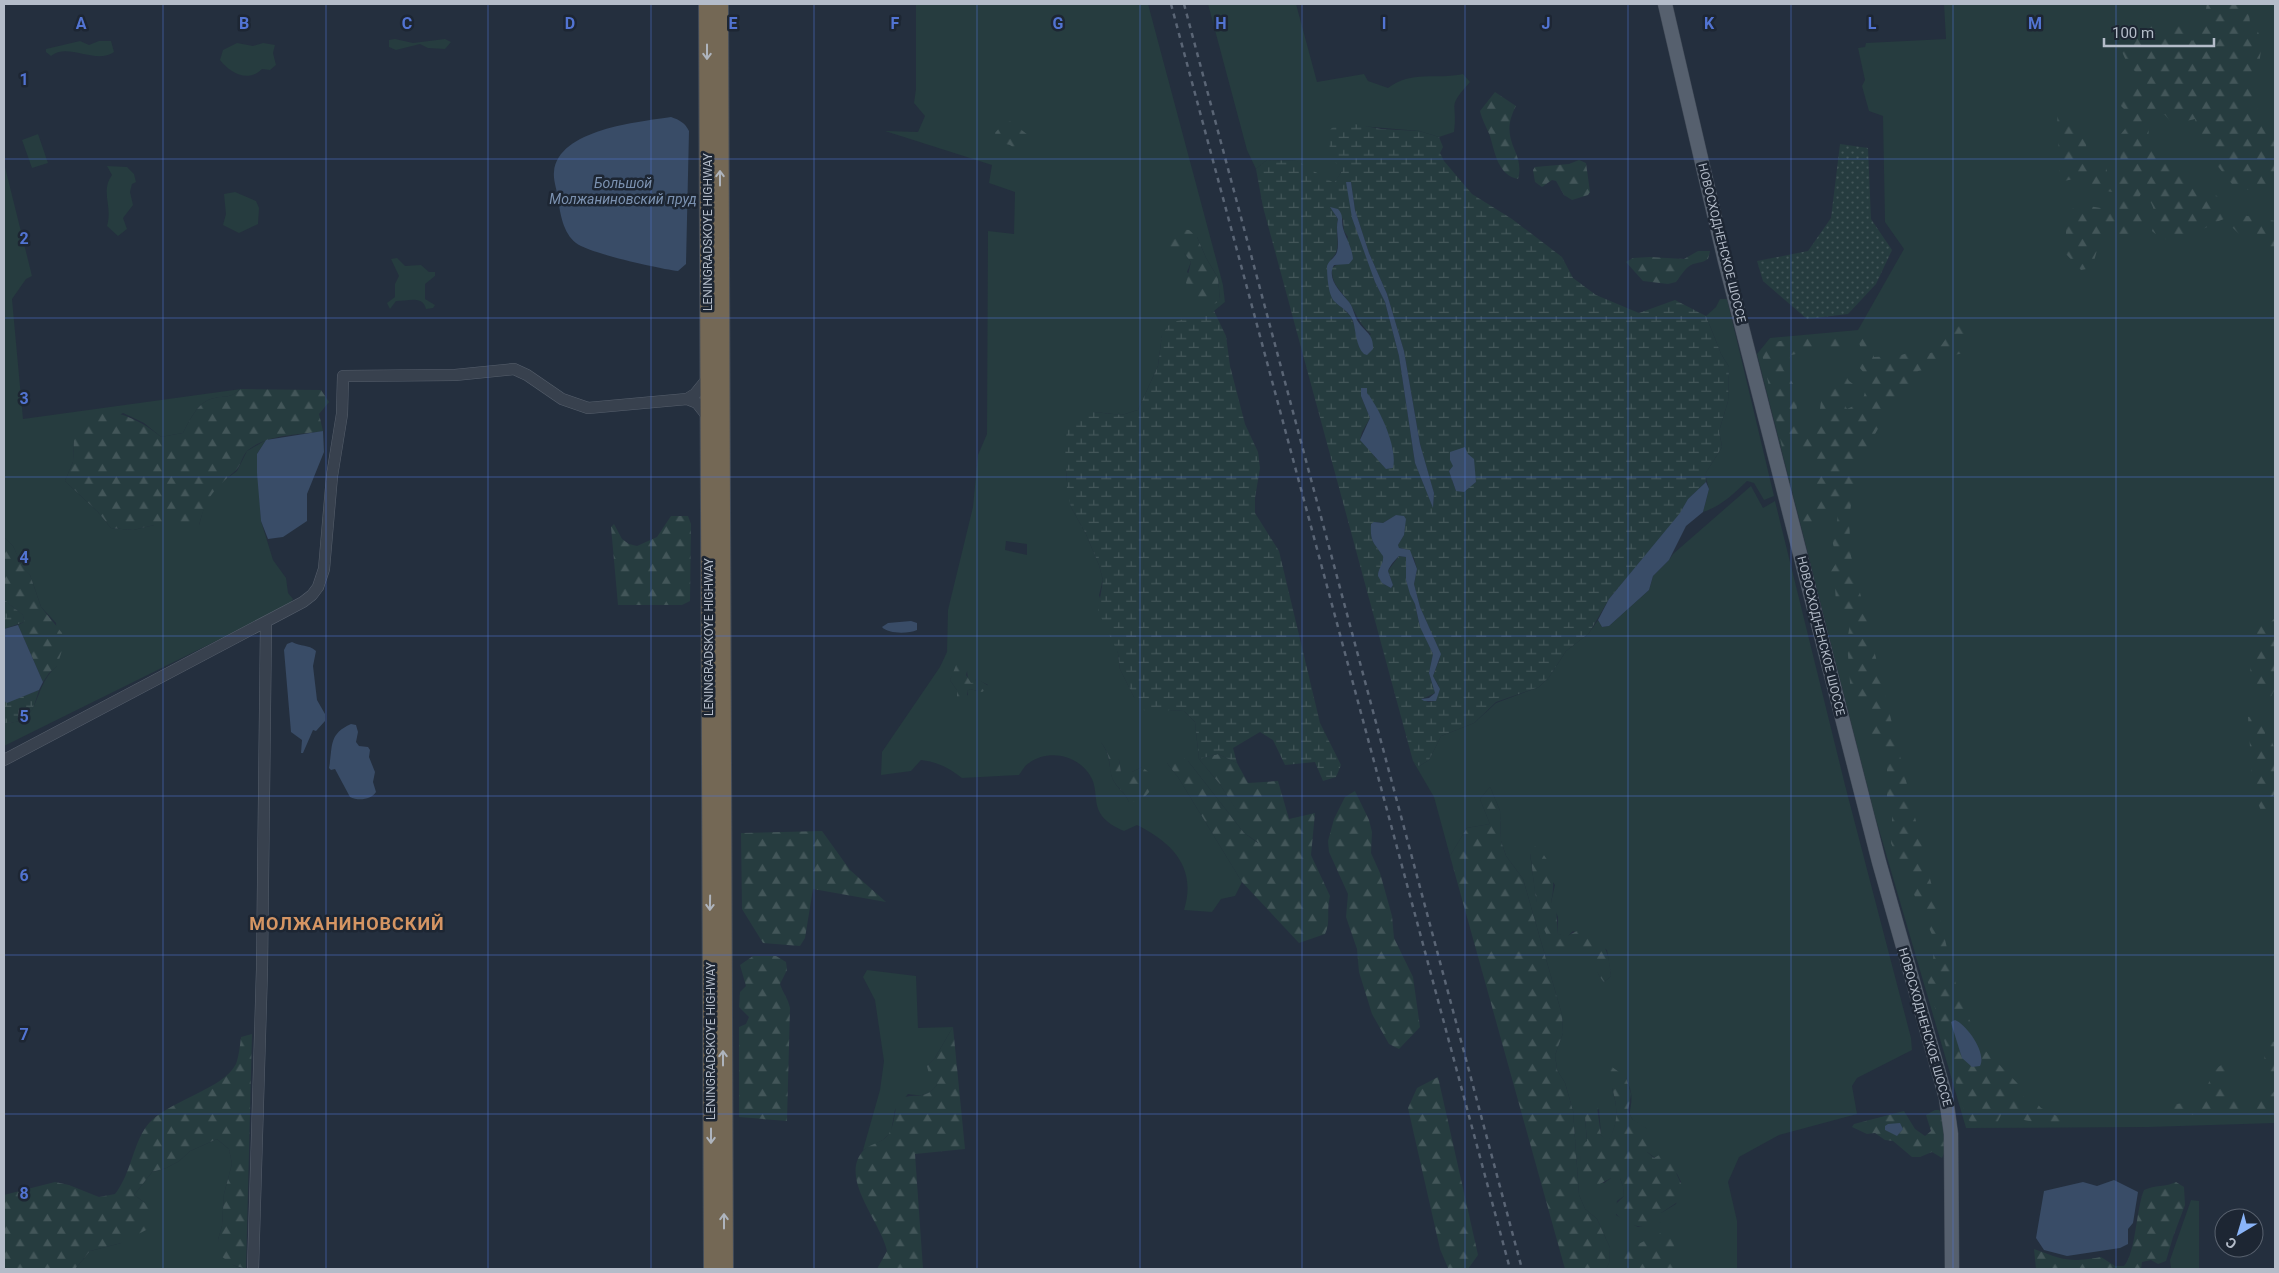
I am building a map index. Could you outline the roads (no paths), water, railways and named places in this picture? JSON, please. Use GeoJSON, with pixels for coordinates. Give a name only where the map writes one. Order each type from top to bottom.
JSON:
{"type":"FeatureCollection","features":[{"type":"Feature","properties":{"kind":"highway","name":"LENINGRADSKOYE HIGHWAY"},"geometry":{"type":"LineString","coordinates":[[707,4],[712,1269]]}},
{"type":"Feature","properties":{"kind":"highway","name":"LENINGRADSKOYE HIGHWAY"},"geometry":{"type":"LineString","coordinates":[[720,4],[725,1269]]}},
{"type":"Feature","properties":{"kind":"main road","name":"НОВОСХОДНЕНСКОЕ ШОССЕ"},"geometry":{"type":"LineString","coordinates":[[1665,4],[1728,270],[1879,862],[1946,1098],[1951,1134],[1952,1269]]}},
{"type":"Feature","properties":{"kind":"street"},"geometry":{"type":"LineString","coordinates":[[4,760],[266,623],[312,595],[322,579],[332,476],[342,414],[343,376],[455,374],[514,370],[527,375],[562,399],[588,408],[687,399],[695,394],[708,378]]}},
{"type":"Feature","properties":{"kind":"street"},"geometry":{"type":"LineString","coordinates":[[687,399],[697,403],[708,417]]}},
{"type":"Feature","properties":{"kind":"street"},"geometry":{"type":"LineString","coordinates":[[253,1269],[262,969],[266,623]]}},
{"type":"Feature","properties":{"kind":"water","name":"Большой Молжаниновский пруд"},"geometry":{"type":"Polygon","coordinates":[[[671,117],[682,122],[689,131],[686,264],[678,271],[669,270],[609,256],[576,243],[565,228],[560,210],[554,175],[559,157],[569,146],[584,137],[602,130],[671,117]]]}},
{"type":"Feature","properties":{"kind":"water"},"geometry":{"type":"Polygon","coordinates":[[[1346,182],[1351,182],[1355,210],[1369,253],[1387,294],[1404,351],[1420,444],[1434,493],[1433,508],[1415,463],[1399,356],[1385,302],[1375,282],[1352,218],[1346,182]]]}},
{"type":"Feature","properties":{"kind":"water"},"geometry":{"type":"Polygon","coordinates":[[[1330,207],[1338,209],[1341,213],[1343,228],[1353,259],[1349,264],[1334,265],[1332,270],[1333,280],[1350,304],[1357,320],[1372,339],[1373,349],[1367,355],[1359,347],[1352,318],[1334,301],[1329,289],[1327,266],[1338,248],[1338,219],[1330,207]]]}},
{"type":"Feature","properties":{"kind":"water"},"geometry":{"type":"Polygon","coordinates":[[[1361,388],[1367,388],[1367,393],[1387,429],[1393,450],[1393,468],[1386,469],[1360,440],[1370,418],[1361,396],[1361,388]]]}},
{"type":"Feature","properties":{"kind":"water"},"geometry":{"type":"Polygon","coordinates":[[[323,431],[324,452],[307,494],[307,521],[283,537],[268,539],[261,521],[257,454],[266,440],[323,431]]]}},
{"type":"Feature","properties":{"kind":"water"},"geometry":{"type":"Polygon","coordinates":[[[1465,447],[1468,454],[1474,459],[1476,482],[1464,492],[1456,491],[1449,471],[1453,466],[1450,460],[1450,452],[1465,447]]]}},
{"type":"Feature","properties":{"kind":"water"},"geometry":{"type":"Polygon","coordinates":[[[1706,482],[1709,489],[1703,512],[1686,526],[1669,560],[1653,576],[1649,590],[1609,626],[1602,627],[1598,620],[1609,599],[1680,513],[1688,499],[1706,482]]]}},
{"type":"Feature","properties":{"kind":"water"},"geometry":{"type":"Polygon","coordinates":[[[1396,515],[1404,516],[1406,519],[1404,535],[1398,545],[1399,548],[1410,550],[1417,569],[1414,584],[1420,607],[1441,654],[1433,676],[1440,689],[1436,701],[1424,701],[1421,699],[1429,698],[1435,693],[1429,673],[1433,654],[1420,627],[1415,604],[1406,580],[1406,557],[1399,556],[1388,571],[1393,585],[1391,588],[1382,583],[1378,576],[1383,556],[1372,539],[1371,524],[1374,522],[1383,523],[1396,515]]]}},
{"type":"Feature","properties":{"kind":"water"},"geometry":{"type":"Polygon","coordinates":[[[911,621],[917,623],[917,630],[898,633],[882,627],[888,623],[911,621]]]}},
{"type":"Feature","properties":{"kind":"water"},"geometry":{"type":"Polygon","coordinates":[[[18,625],[43,682],[39,690],[7,703],[4,701],[4,629],[18,625]]]}},
{"type":"Feature","properties":{"kind":"water"},"geometry":{"type":"Polygon","coordinates":[[[292,642],[310,647],[316,651],[313,666],[317,700],[325,714],[325,721],[316,731],[313,730],[303,753],[301,753],[302,740],[291,732],[284,650],[287,644],[292,642]]]}},
{"type":"Feature","properties":{"kind":"water"},"geometry":{"type":"Polygon","coordinates":[[[351,724],[356,725],[358,732],[356,742],[359,746],[368,747],[370,750],[369,757],[375,772],[373,782],[376,792],[371,797],[364,799],[350,797],[335,769],[331,770],[329,768],[335,737],[338,732],[351,724]]]}},
{"type":"Feature","properties":{"kind":"water"},"geometry":{"type":"Polygon","coordinates":[[[1955,1020],[1965,1027],[1975,1040],[1981,1054],[1980,1066],[1972,1067],[1962,1058],[1951,1022],[1955,1020]]]}},
{"type":"Feature","properties":{"kind":"water"},"geometry":{"type":"Polygon","coordinates":[[[1900,1123],[1903,1129],[1897,1136],[1885,1130],[1885,1126],[1888,1124],[1900,1123]]]}},
{"type":"Feature","properties":{"kind":"water"},"geometry":{"type":"Polygon","coordinates":[[[2114,1180],[2138,1192],[2133,1223],[2128,1229],[2128,1244],[2120,1248],[2067,1256],[2044,1250],[2036,1238],[2044,1191],[2083,1182],[2097,1186],[2114,1180]]]}},
{"type":"Feature","properties":{"kind":"railway"},"geometry":{"type":"LineString","coordinates":[[1171,4],[1510,1269]]}},
{"type":"Feature","properties":{"kind":"railway"},"geometry":{"type":"LineString","coordinates":[[1184,4],[1522,1269]]}},
{"type":"Feature","properties":{"kind":"district","name":"МОЛЖАНИНОВСКИЙ"},"geometry":{"type":"Point","coordinates":[347,924]}}]}
